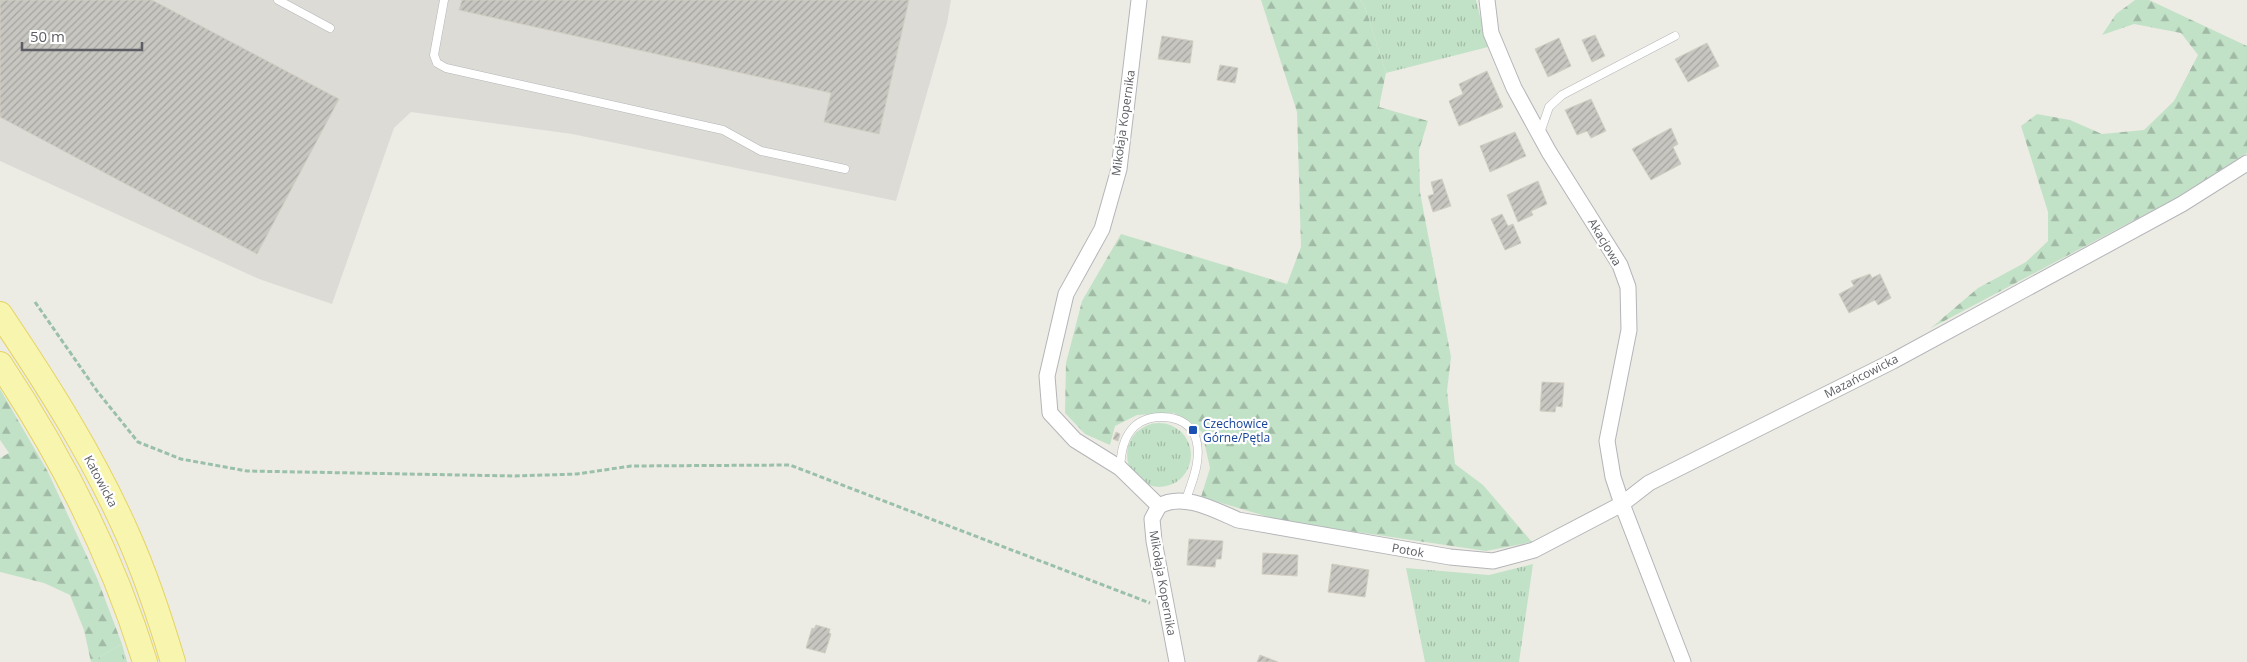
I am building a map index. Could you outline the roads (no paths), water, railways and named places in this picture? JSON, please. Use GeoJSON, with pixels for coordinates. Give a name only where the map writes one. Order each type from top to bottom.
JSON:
{"type":"FeatureCollection","features":[{"type":"Feature","properties":{"kind":"main road","name":"Katowicka"},"geometry":{"type":"LineString","coordinates":[[0,314],[40,374],[106,488],[142,569],[173,662]]}},
{"type":"Feature","properties":{"kind":"main road"},"geometry":{"type":"LineString","coordinates":[[0,364],[33,414],[80,500],[127,607],[144,662]]}},
{"type":"Feature","properties":{"kind":"street","name":"Mikołaja Kopernika"},"geometry":{"type":"LineString","coordinates":[[1120,468],[1075,440],[1050,413],[1047,376],[1066,294],[1102,229],[1119,169],[1139,0]]}},
{"type":"Feature","properties":{"kind":"street","name":"Akacjowa"},"geometry":{"type":"LineString","coordinates":[[1487,0],[1491,32],[1514,88],[1539,135],[1620,265],[1628,287],[1628,330],[1607,441],[1613,477],[1622,504]]}},
{"type":"Feature","properties":{"kind":"street","name":"Mazańcowicka"},"geometry":{"type":"LineString","coordinates":[[1622,504],[1649,483],[1893,361],[2182,204],[2247,163]]}},
{"type":"Feature","properties":{"kind":"street"},"geometry":{"type":"LineString","coordinates":[[1120,468],[1158,506],[1174,500],[1186,502]]}},
{"type":"Feature","properties":{"kind":"street","name":"Potok"},"geometry":{"type":"LineString","coordinates":[[1186,502],[1238,520],[1450,557],[1493,561],[1534,550],[1622,504]]}},
{"type":"Feature","properties":{"kind":"street"},"geometry":{"type":"LineString","coordinates":[[1622,504],[1683,662]]}},
{"type":"Feature","properties":{"kind":"street","name":"Mikołaja Kopernika"},"geometry":{"type":"LineString","coordinates":[[1158,506],[1152,519],[1177,662]]}},
{"type":"Feature","properties":{"kind":"lane"},"geometry":{"type":"LineString","coordinates":[[278,0],[330,28]]}},
{"type":"Feature","properties":{"kind":"lane"},"geometry":{"type":"LineString","coordinates":[[444,0],[434,55],[437,63],[446,68],[723,130],[761,150],[845,169]]}},
{"type":"Feature","properties":{"kind":"lane"},"geometry":{"type":"LineString","coordinates":[[1539,135],[1550,107],[1562,95],[1675,36]]}},
{"type":"Feature","properties":{"kind":"lane"},"geometry":{"type":"LineString","coordinates":[[1120,468],[1123,444],[1134,426],[1158,417],[1174,418],[1193,430],[1196,440],[1197,463],[1186,502]]}},
{"type":"Feature","properties":{"kind":"place","name":"Czechowice Górne/Pętla"},"geometry":{"type":"Point","coordinates":[1193,430]}}]}
